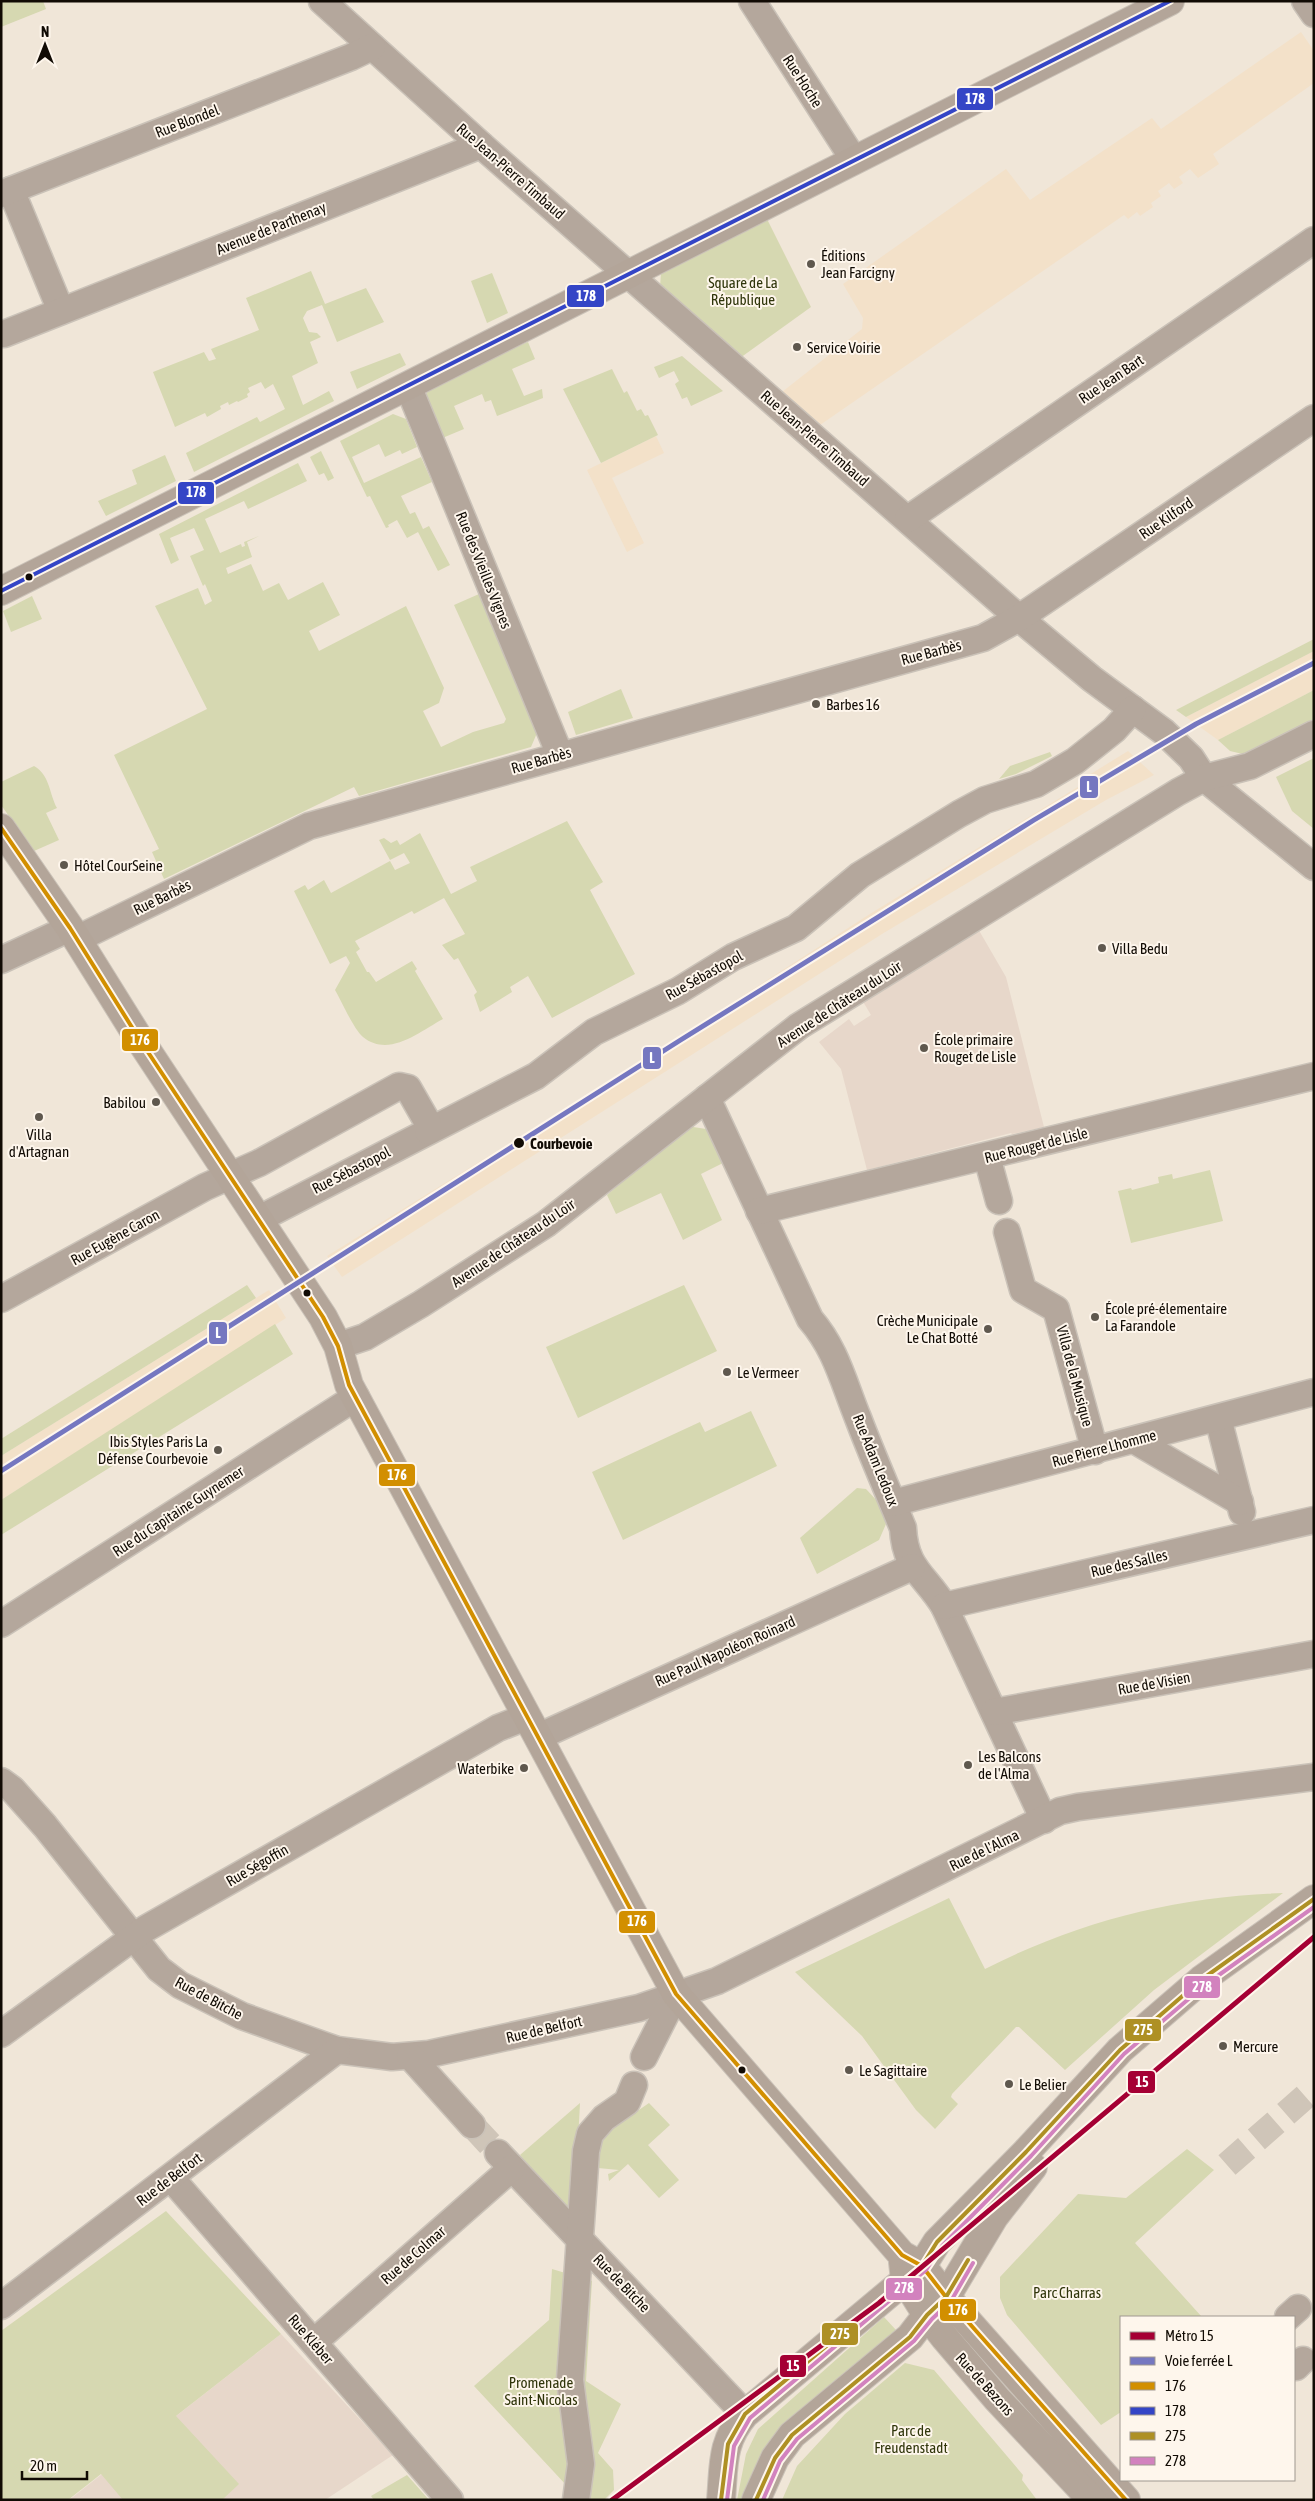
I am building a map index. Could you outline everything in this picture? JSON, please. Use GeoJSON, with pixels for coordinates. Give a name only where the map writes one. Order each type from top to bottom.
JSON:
{"type":"FeatureCollection","features":[{"type":"Feature","properties":{"kind":"street","name":"Rue Jean-Pierre Timbaud"},"geometry":{"type":"LineString","coordinates":[[322,1],[481,145],[1019,618],[1092,679],[1164,732],[1184,752],[1204,778],[1314,867]]}},
{"type":"Feature","properties":{"kind":"street","name":"Rue Hoche"},"geometry":{"type":"LineString","coordinates":[[752,1],[854,160]]}},
{"type":"Feature","properties":{"kind":"street"},"geometry":{"type":"LineString","coordinates":[[1,591],[1170,1]]}},
{"type":"Feature","properties":{"kind":"street"},"geometry":{"type":"LineString","coordinates":[[1305,1],[1314,14]]}},
{"type":"Feature","properties":{"kind":"street","name":"Rue Blondel"},"geometry":{"type":"LineString","coordinates":[[6,192],[342,61],[372,47]]}},
{"type":"Feature","properties":{"kind":"street","name":"Avenue de Parthenay"},"geometry":{"type":"LineString","coordinates":[[4,334],[481,145]]}},
{"type":"Feature","properties":{"kind":"street"},"geometry":{"type":"LineString","coordinates":[[6,192],[61,312]]}},
{"type":"Feature","properties":{"kind":"street","name":"Rue Jean Bart"},"geometry":{"type":"LineString","coordinates":[[908,519],[1314,240]]}},
{"type":"Feature","properties":{"kind":"street","name":"Rue des Vieilles Vignes"},"geometry":{"type":"LineString","coordinates":[[408,386],[560,755]]}},
{"type":"Feature","properties":{"kind":"street","name":"Rue Kilford"},"geometry":{"type":"LineString","coordinates":[[1019,618],[1314,418]]}},
{"type":"Feature","properties":{"kind":"street","name":"Rue Barbès"},"geometry":{"type":"LineString","coordinates":[[1,960],[74,933],[309,826],[984,638],[1019,618]]}},
{"type":"Feature","properties":{"kind":"street","name":"Rue Sébastopol"},"geometry":{"type":"LineString","coordinates":[[259,1219],[536,1076],[594,1032],[678,991],[733,957],[796,928],[860,875],[959,814],[985,800],[1036,784],[1067,765],[1114,730],[1132,709]]}},
{"type":"Feature","properties":{"kind":"street","name":"Avenue de Château du Loir"},"geometry":{"type":"LineString","coordinates":[[338,1346],[365,1336],[421,1304],[546,1224],[799,1026],[1204,778],[1250,766],[1314,734]]}},
{"type":"Feature","properties":{"kind":"street","name":"Rue de Bezons"},"geometry":{"type":"LineString","coordinates":[[1,828],[74,933],[138,1037],[303,1286],[338,1346],[349,1385],[676,1994],[910,2267],[997,2399],[1092,2500]]}},
{"type":"Feature","properties":{"kind":"street","name":"Rue Rouget de Lisle"},"geometry":{"type":"LineString","coordinates":[[759,1211],[1314,1076]]}},
{"type":"Feature","properties":{"kind":"street","name":"Rue Eugène Caron"},"geometry":{"type":"LineString","coordinates":[[1,1300],[205,1188],[231,1177],[399,1086],[408,1088],[428,1123],[428,1131]]}},
{"type":"Feature","properties":{"kind":"street","name":"Rue Adam Ledoux"},"geometry":{"type":"LineString","coordinates":[[707,1098],[810,1319],[825,1337],[849,1390],[857,1416],[904,1528],[904,1544],[912,1567],[935,1591],[944,1606],[1044,1820]]}},
{"type":"Feature","properties":{"kind":"street"},"geometry":{"type":"LineString","coordinates":[[987,1157],[999,1201]]}},
{"type":"Feature","properties":{"kind":"street","name":"Villa de la Musique"},"geometry":{"type":"LineString","coordinates":[[1007,1232],[1022,1290],[1056,1309],[1091,1452]]}},
{"type":"Feature","properties":{"kind":"street","name":"Rue Pierre Lhomme"},"geometry":{"type":"LineString","coordinates":[[893,1503],[1314,1392]]}},
{"type":"Feature","properties":{"kind":"street","name":"Rue du Capitaine Guynemer"},"geometry":{"type":"LineString","coordinates":[[1,1624],[356,1397]]}},
{"type":"Feature","properties":{"kind":"street"},"geometry":{"type":"LineString","coordinates":[[1218,1418],[1248,1535]]}},
{"type":"Feature","properties":{"kind":"street"},"geometry":{"type":"LineString","coordinates":[[1134,1440],[1240,1502]]}},
{"type":"Feature","properties":{"kind":"street","name":"Rue des Salles"},"geometry":{"type":"LineString","coordinates":[[944,1606],[1314,1520]]}},
{"type":"Feature","properties":{"kind":"street","name":"Rue Paul Napoléon Roinard"},"geometry":{"type":"LineString","coordinates":[[532,1727],[912,1567]]}},
{"type":"Feature","properties":{"kind":"street","name":"Rue de Visien"},"geometry":{"type":"LineString","coordinates":[[994,1712],[1314,1654]]}},
{"type":"Feature","properties":{"kind":"street","name":"Rue Ségoffin"},"geometry":{"type":"LineString","coordinates":[[1,2034],[132,1938],[498,1728],[532,1727]]}},
{"type":"Feature","properties":{"kind":"street","name":"Rue de l'Alma"},"geometry":{"type":"LineString","coordinates":[[676,1994],[717,1981],[1060,1811],[1078,1806],[1314,1777]]}},
{"type":"Feature","properties":{"kind":"street","name":"Rue de Bitche"},"geometry":{"type":"LineString","coordinates":[[1,1781],[12,1790],[45,1826],[132,1938],[159,1969],[180,1985],[242,2016],[337,2050],[370,2056],[410,2056]]}},
{"type":"Feature","properties":{"kind":"street"},"geometry":{"type":"LineString","coordinates":[[720,2500],[726,2449],[733,2428],[745,2414],[937,2242],[1026,2152],[1120,2050],[1201,1980],[1314,1899]]}},
{"type":"Feature","properties":{"kind":"street"},"geometry":{"type":"LineString","coordinates":[[756,2500],[776,2458],[792,2435],[905,2342],[936,2306],[994,2217],[1021,2180],[1103,2093],[1184,2015],[1227,1979],[1314,1917]]}},
{"type":"Feature","properties":{"kind":"street"},"geometry":{"type":"LineString","coordinates":[[644,2057],[676,1994]]}},
{"type":"Feature","properties":{"kind":"street","name":"Rue de Belfort"},"geometry":{"type":"LineString","coordinates":[[410,2056],[429,2054],[639,2008],[676,1994]]}},
{"type":"Feature","properties":{"kind":"street","name":"Rue de Belfort"},"geometry":{"type":"LineString","coordinates":[[1,2306],[337,2050]]}},
{"type":"Feature","properties":{"kind":"street"},"geometry":{"type":"LineString","coordinates":[[410,2056],[472,2125]]}},
{"type":"Feature","properties":{"kind":"street"},"geometry":{"type":"LineString","coordinates":[[576,2500],[581,2464],[570,2380],[586,2151],[590,2134],[604,2118],[627,2102],[634,2085]]}},
{"type":"Feature","properties":{"kind":"street","name":"Rue de Bitche"},"geometry":{"type":"LineString","coordinates":[[505,2161],[629,2289],[745,2414]]}},
{"type":"Feature","properties":{"kind":"street","name":"Rue de Colmar"},"geometry":{"type":"LineString","coordinates":[[314,2342],[505,2161]]}},
{"type":"Feature","properties":{"kind":"street","name":"Rue Kléber"},"geometry":{"type":"LineString","coordinates":[[171,2178],[450,2500]]}},
{"type":"Feature","properties":{"kind":"street","name":"Rue de Bezons"},"geometry":{"type":"LineString","coordinates":[[936,2306],[1126,2500]]}},
{"type":"Feature","properties":{"kind":"shaded area"},"geometry":{"type":"Polygon","coordinates":[[[1301,32],[1314,51],[1314,83],[1213,154],[1219,164],[1198,178],[1190,169],[1179,177],[1183,183],[1174,189],[1169,183],[1158,191],[1161,196],[1151,203],[1153,207],[1140,216],[1137,212],[1128,219],[1124,215],[820,425],[782,392],[862,329],[863,318],[843,284],[1006,169],[1030,200],[1152,118],[1161,129],[1301,32]]]}},
{"type":"Feature","properties":{"kind":"shaded area"},"geometry":{"type":"Polygon","coordinates":[[[656,436],[664,453],[612,478],[644,543],[627,552],[587,470],[656,436]]]}},
{"type":"Feature","properties":{"kind":"shaded area"},"geometry":{"type":"Polygon","coordinates":[[[1314,651],[1314,690],[1218,740],[1186,717],[1314,651]]]}},
{"type":"Feature","properties":{"kind":"shaded area"},"geometry":{"type":"Polygon","coordinates":[[[1128,751],[1154,775],[1106,800],[882,934],[342,1277],[327,1256],[624,1072],[873,912],[1091,779],[1089,775],[1128,751]]]}},
{"type":"Feature","properties":{"kind":"shaded area","name":"École primaire Rouget de Lisle"},"geometry":{"type":"Polygon","coordinates":[[[977,927],[1006,977],[1044,1127],[1011,1133],[867,1170],[841,1069],[819,1042],[849,1019],[854,1026],[871,1015],[862,1000],[977,927]]]}},
{"type":"Feature","properties":{"kind":"shaded area"},"geometry":{"type":"Polygon","coordinates":[[[269,1290],[286,1318],[1,1500],[1,1456],[269,1290]]]}},
{"type":"Feature","properties":{"kind":"shaded area"},"geometry":{"type":"Polygon","coordinates":[[[281,2334],[393,2455],[325,2500],[69,2500],[281,2334]]]}},
{"type":"Feature","properties":{"kind":"green space"},"geometry":{"type":"Polygon","coordinates":[[[1,1],[43,1],[46,9],[1,27],[1,1]]]}},
{"type":"Feature","properties":{"kind":"green space","name":"Square de La République"},"geometry":{"type":"Polygon","coordinates":[[[767,219],[811,307],[740,358],[660,288],[661,272],[767,219]]]}},
{"type":"Feature","properties":{"kind":"green space"},"geometry":{"type":"Polygon","coordinates":[[[311,271],[325,304],[366,288],[384,322],[337,342],[322,305],[307,311],[303,318],[309,332],[317,333],[321,337],[310,342],[318,363],[292,376],[303,405],[329,391],[334,401],[194,472],[186,453],[257,417],[260,422],[285,409],[273,384],[265,389],[261,382],[248,388],[250,392],[247,394],[248,397],[229,405],[228,402],[220,406],[221,409],[207,417],[205,413],[175,427],[153,372],[204,352],[209,361],[216,359],[211,349],[259,330],[246,298],[311,271]]]}},
{"type":"Feature","properties":{"kind":"green space"},"geometry":{"type":"Polygon","coordinates":[[[492,273],[508,313],[487,323],[471,281],[492,273]]]}},
{"type":"Feature","properties":{"kind":"green space"},"geometry":{"type":"Polygon","coordinates":[[[528,342],[535,359],[512,369],[524,396],[542,389],[543,398],[497,416],[491,400],[485,402],[482,394],[454,406],[464,429],[440,439],[425,398],[430,385],[528,342]]]}},
{"type":"Feature","properties":{"kind":"green space"},"geometry":{"type":"Polygon","coordinates":[[[400,353],[406,365],[357,389],[350,372],[400,353]]]}},
{"type":"Feature","properties":{"kind":"green space"},"geometry":{"type":"Polygon","coordinates":[[[682,356],[723,391],[691,406],[687,397],[682,399],[675,384],[679,381],[674,371],[659,378],[654,367],[682,356]]]}},
{"type":"Feature","properties":{"kind":"green space"},"geometry":{"type":"Polygon","coordinates":[[[612,369],[624,393],[627,391],[637,411],[641,409],[645,416],[648,415],[658,435],[601,463],[563,389],[612,369]]]}},
{"type":"Feature","properties":{"kind":"green space"},"geometry":{"type":"Polygon","coordinates":[[[393,414],[406,419],[417,447],[402,454],[400,450],[385,457],[379,444],[352,457],[364,483],[421,457],[432,482],[401,496],[410,514],[415,512],[423,529],[429,526],[450,565],[438,571],[418,532],[407,538],[397,520],[386,528],[370,496],[367,497],[340,441],[393,414]]]}},
{"type":"Feature","properties":{"kind":"green space"},"geometry":{"type":"Polygon","coordinates":[[[321,451],[334,478],[328,481],[324,473],[319,475],[310,457],[321,451]]]}},
{"type":"Feature","properties":{"kind":"green space"},"geometry":{"type":"Polygon","coordinates":[[[165,455],[176,481],[106,516],[98,501],[137,484],[132,470],[165,455]]]}},
{"type":"Feature","properties":{"kind":"green space"},"geometry":{"type":"Polygon","coordinates":[[[298,463],[307,481],[248,509],[244,501],[205,519],[220,553],[241,544],[242,547],[245,546],[244,542],[259,536],[247,542],[252,557],[226,568],[228,574],[251,564],[263,591],[279,583],[288,600],[323,582],[340,615],[309,631],[319,651],[406,606],[444,688],[439,703],[423,711],[441,747],[473,732],[504,723],[506,719],[454,605],[479,594],[537,733],[531,747],[359,796],[354,787],[164,879],[152,852],[159,849],[114,755],[207,709],[155,606],[198,588],[205,605],[212,601],[190,556],[204,550],[194,528],[170,538],[179,560],[171,564],[159,534],[298,463]]]}},
{"type":"Feature","properties":{"kind":"green space"},"geometry":{"type":"Polygon","coordinates":[[[32,596],[42,619],[11,632],[3,611],[32,596]]]}},
{"type":"Feature","properties":{"kind":"green space"},"geometry":{"type":"Polygon","coordinates":[[[1314,639],[1314,651],[1186,717],[1176,710],[1314,639]]]}},
{"type":"Feature","properties":{"kind":"green space"},"geometry":{"type":"Polygon","coordinates":[[[621,689],[633,718],[576,735],[568,712],[621,689]]]}},
{"type":"Feature","properties":{"kind":"green space"},"geometry":{"type":"Polygon","coordinates":[[[1314,690],[1314,727],[1251,756],[1230,751],[1218,740],[1314,690]]]}},
{"type":"Feature","properties":{"kind":"green space"},"geometry":{"type":"Polygon","coordinates":[[[1050,752],[1052,756],[1016,774],[999,779],[1010,766],[1050,752]]]}},
{"type":"Feature","properties":{"kind":"green space"},"geometry":{"type":"Polygon","coordinates":[[[1314,758],[1314,829],[1292,811],[1276,777],[1314,758]]]}},
{"type":"Feature","properties":{"kind":"green space"},"geometry":{"type":"Polygon","coordinates":[[[34,766],[46,779],[57,808],[46,813],[59,840],[34,851],[1,805],[1,782],[34,766]]]}},
{"type":"Feature","properties":{"kind":"green space"},"geometry":{"type":"Polygon","coordinates":[[[567,821],[603,882],[590,890],[635,974],[552,1018],[528,976],[510,987],[512,992],[480,1012],[474,995],[477,992],[458,958],[454,960],[442,945],[465,934],[444,898],[414,914],[412,911],[355,941],[360,949],[356,952],[367,972],[376,982],[412,961],[417,969],[415,971],[443,1019],[404,1041],[393,1044],[373,1043],[363,1037],[335,990],[350,963],[346,956],[330,964],[294,891],[305,885],[308,890],[324,880],[331,893],[390,861],[395,870],[410,863],[404,853],[390,860],[379,840],[384,838],[391,843],[397,840],[400,845],[420,833],[451,894],[477,881],[470,867],[567,821]]]}},
{"type":"Feature","properties":{"kind":"green space"},"geometry":{"type":"Polygon","coordinates":[[[687,1126],[706,1129],[725,1162],[701,1174],[722,1220],[683,1240],[661,1193],[616,1214],[607,1195],[687,1126]]]}},
{"type":"Feature","properties":{"kind":"green space"},"geometry":{"type":"Polygon","coordinates":[[[1210,1170],[1223,1221],[1131,1243],[1118,1191],[1131,1188],[1132,1190],[1159,1183],[1158,1177],[1172,1174],[1173,1179],[1210,1170]]]}},
{"type":"Feature","properties":{"kind":"green space"},"geometry":{"type":"Polygon","coordinates":[[[247,1285],[256,1298],[1,1456],[1,1439],[247,1285]]]}},
{"type":"Feature","properties":{"kind":"green space"},"geometry":{"type":"Polygon","coordinates":[[[684,1285],[717,1351],[578,1418],[546,1347],[684,1285]]]}},
{"type":"Feature","properties":{"kind":"green space"},"geometry":{"type":"Polygon","coordinates":[[[275,1324],[293,1354],[1,1535],[1,1500],[275,1324]]]}},
{"type":"Feature","properties":{"kind":"green space"},"geometry":{"type":"Polygon","coordinates":[[[751,1411],[777,1466],[623,1540],[592,1472],[700,1422],[705,1432],[751,1411]]]}},
{"type":"Feature","properties":{"kind":"green space"},"geometry":{"type":"Polygon","coordinates":[[[857,1488],[866,1489],[879,1503],[886,1524],[879,1540],[817,1574],[800,1538],[857,1488]]]}},
{"type":"Feature","properties":{"kind":"green space"},"geometry":{"type":"Polygon","coordinates":[[[1283,1893],[1154,1990],[1065,2070],[1019,2027],[1016,2027],[952,2094],[951,2097],[958,2104],[935,2129],[916,2110],[862,2036],[795,1972],[949,1898],[985,1969],[1056,1937],[1130,1914],[1205,1899],[1283,1893]]]}},
{"type":"Feature","properties":{"kind":"green space"},"geometry":{"type":"Polygon","coordinates":[[[580,2103],[574,2219],[520,2155],[580,2103]]]}},
{"type":"Feature","properties":{"kind":"green space"},"geometry":{"type":"Polygon","coordinates":[[[649,2103],[670,2125],[648,2145],[679,2180],[659,2198],[628,2164],[609,2181],[608,2174],[619,2170],[598,2168],[597,2151],[600,2137],[649,2103]]]}},
{"type":"Feature","properties":{"kind":"green space","name":"Parc Charras"},"geometry":{"type":"Polygon","coordinates":[[[1187,2149],[1214,2170],[1135,2243],[1201,2316],[1120,2316],[1120,2413],[1101,2425],[1007,2315],[1000,2298],[1000,2277],[1078,2194],[1126,2198],[1187,2149]]]}},
{"type":"Feature","properties":{"kind":"green space"},"geometry":{"type":"Polygon","coordinates":[[[166,2211],[281,2334],[176,2416],[239,2484],[222,2500],[123,2500],[101,2474],[68,2500],[1,2500],[1,2331],[166,2211]]]}},
{"type":"Feature","properties":{"kind":"green space","name":"Promenade Saint-Nicolas"},"geometry":{"type":"Polygon","coordinates":[[[552,2269],[592,2281],[586,2381],[621,2404],[598,2453],[613,2470],[614,2490],[604,2500],[580,2500],[474,2386],[549,2320],[552,2269]]]}},
{"type":"Feature","properties":{"kind":"green space"},"geometry":{"type":"Polygon","coordinates":[[[884,2317],[896,2330],[775,2436],[746,2500],[737,2500],[746,2454],[758,2429],[884,2317]]]}},
{"type":"Feature","properties":{"kind":"green space","name":"Parc de Freudenstadt"},"geometry":{"type":"Polygon","coordinates":[[[905,2363],[934,2370],[1023,2475],[1022,2480],[1037,2500],[782,2500],[797,2466],[845,2414],[905,2363]]]}},
{"type":"Feature","properties":{"kind":"green space"},"geometry":{"type":"Polygon","coordinates":[[[407,2475],[429,2500],[374,2500],[371,2496],[407,2475]]]}},
{"type":"Feature","properties":{"kind":"tunnel"},"geometry":{"type":"LineString","coordinates":[[1227,2165],[1314,2089]]}},
{"type":"Feature","properties":{"kind":"tunnel"},"geometry":{"type":"LineString","coordinates":[[472,2125],[498,2153]]}},
{"type":"Feature","properties":{"kind":"metro line","name":"15"},"geometry":{"type":"LineString","coordinates":[[612,2500],[879,2303],[1314,1937]]}},
{"type":"Feature","properties":{"kind":"rail line","name":"L"},"geometry":{"type":"LineString","coordinates":[[1,1471],[679,1041],[1034,820],[1196,724],[1314,663]]}},
{"type":"Feature","properties":{"kind":"transit line","name":"178"},"geometry":{"type":"LineString","coordinates":[[1,591],[1170,1]]}},
{"type":"Feature","properties":{"kind":"transit line","name":"176"},"geometry":{"type":"LineString","coordinates":[[1,828],[70,928],[138,1037],[323,1317],[338,1346],[349,1385],[676,1994],[902,2255],[922,2266],[946,2297],[1126,2500]]}},
{"type":"Feature","properties":{"kind":"transit line","name":"275"},"geometry":{"type":"LineString","coordinates":[[721,2500],[728,2444],[745,2414],[922,2266],[937,2242],[1026,2152],[1120,2050],[1201,1980],[1314,1899]]}},
{"type":"Feature","properties":{"kind":"transit line","name":"278"},"geometry":{"type":"LineString","coordinates":[[727,2500],[734,2446],[750,2418],[926,2270],[942,2246],[1031,2156],[1124,2054],[1205,1985],[1314,1907]]}},
{"type":"Feature","properties":{"kind":"transit line","name":"275"},"geometry":{"type":"LineString","coordinates":[[756,2500],[775,2458],[792,2435],[910,2337],[927,2315],[946,2297],[968,2260]]}},
{"type":"Feature","properties":{"kind":"transit line","name":"278"},"geometry":{"type":"LineString","coordinates":[[763,2500],[780,2461],[797,2439],[914,2341],[932,2319],[951,2301],[973,2263]]}},
{"type":"Feature","properties":{"kind":"place","name":"Éditions Jean Farcigny"},"geometry":{"type":"Point","coordinates":[811,264]}},
{"type":"Feature","properties":{"kind":"place","name":"Service Voirie"},"geometry":{"type":"Point","coordinates":[797,347]}},
{"type":"Feature","properties":{"kind":"place","name":"Barbes 16"},"geometry":{"type":"Point","coordinates":[816,704]}},
{"type":"Feature","properties":{"kind":"place","name":"Hôtel CourSeine"},"geometry":{"type":"Point","coordinates":[64,865]}},
{"type":"Feature","properties":{"kind":"place","name":"Villa Bedu"},"geometry":{"type":"Point","coordinates":[1102,948]}},
{"type":"Feature","properties":{"kind":"place","name":"École primaire Rouget de Lisle"},"geometry":{"type":"Point","coordinates":[924,1048]}},
{"type":"Feature","properties":{"kind":"place","name":"Babilou"},"geometry":{"type":"Point","coordinates":[156,1102]}},
{"type":"Feature","properties":{"kind":"place","name":"Villa d'Artagnan"},"geometry":{"type":"Point","coordinates":[39,1117]}},
{"type":"Feature","properties":{"kind":"place","name":"Courbevoie"},"geometry":{"type":"Point","coordinates":[519,1143]}},
{"type":"Feature","properties":{"kind":"place","name":"École pré-élementaire La Farandole"},"geometry":{"type":"Point","coordinates":[1095,1317]}},
{"type":"Feature","properties":{"kind":"place","name":"Crèche Municipale Le Chat Botté"},"geometry":{"type":"Point","coordinates":[988,1329]}},
{"type":"Feature","properties":{"kind":"place","name":"Le Vermeer"},"geometry":{"type":"Point","coordinates":[727,1372]}},
{"type":"Feature","properties":{"kind":"place","name":"Ibis Styles Paris La Défense Courbevoie"},"geometry":{"type":"Point","coordinates":[218,1450]}},
{"type":"Feature","properties":{"kind":"place","name":"Les Balcons de l'Alma"},"geometry":{"type":"Point","coordinates":[968,1765]}},
{"type":"Feature","properties":{"kind":"place","name":"Waterbike"},"geometry":{"type":"Point","coordinates":[524,1768]}},
{"type":"Feature","properties":{"kind":"place","name":"Mercure"},"geometry":{"type":"Point","coordinates":[1223,2046]}},
{"type":"Feature","properties":{"kind":"place","name":"Le Sagittaire"},"geometry":{"type":"Point","coordinates":[849,2070]}},
{"type":"Feature","properties":{"kind":"place","name":"Le Belier"},"geometry":{"type":"Point","coordinates":[1009,2084]}}]}
